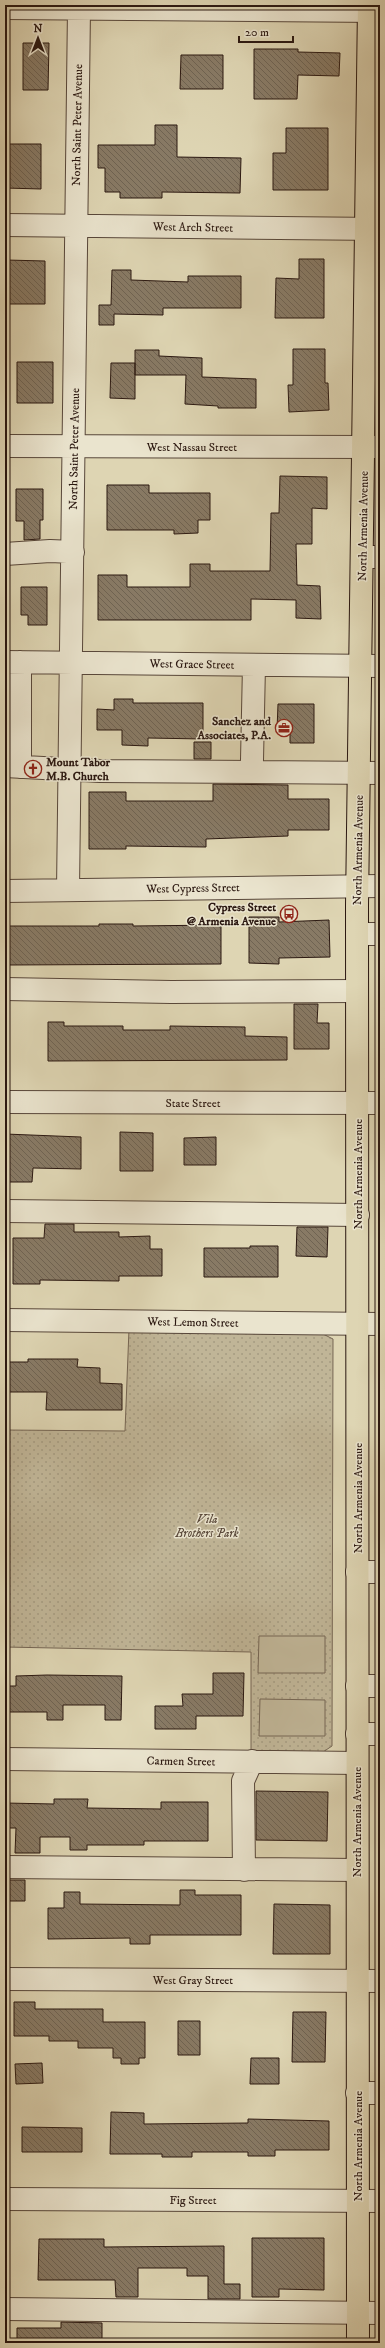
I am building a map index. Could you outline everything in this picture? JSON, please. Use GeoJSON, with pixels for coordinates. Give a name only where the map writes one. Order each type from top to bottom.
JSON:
{"type":"FeatureCollection","features":[{"type":"Feature","properties":{"kind":"main road","name":"North Armenia Avenue"},"geometry":{"type":"LineString","coordinates":[[358,2343],[356,1763],[358,1323],[357,934],[359,772],[370,665],[374,123],[373,9]]}},
{"type":"Feature","properties":{"kind":"street"},"geometry":{"type":"LineString","coordinates":[[5,8],[373,9]]}},
{"type":"Feature","properties":{"kind":"street","name":"North Saint Peter Avenue"},"geometry":{"type":"LineString","coordinates":[[68,890],[79,8]]}},
{"type":"Feature","properties":{"kind":"street","name":"West Arch Street"},"geometry":{"type":"LineString","coordinates":[[5,225],[373,229]]}},
{"type":"Feature","properties":{"kind":"street","name":"West Nassau Street"},"geometry":{"type":"LineString","coordinates":[[5,446],[372,447]]}},
{"type":"Feature","properties":{"kind":"street"},"geometry":{"type":"LineString","coordinates":[[5,554],[50,551],[73,552]]}},
{"type":"Feature","properties":{"kind":"street"},"geometry":{"type":"LineString","coordinates":[[13,662],[12,767],[69,768],[100,771],[380,773]]}},
{"type":"Feature","properties":{"kind":"street","name":"West Grace Street"},"geometry":{"type":"LineString","coordinates":[[13,662],[370,665]]}},
{"type":"Feature","properties":{"kind":"street"},"geometry":{"type":"LineString","coordinates":[[252,760],[254,665]]}},
{"type":"Feature","properties":{"kind":"street","name":"West Cypress Street"},"geometry":{"type":"LineString","coordinates":[[5,891],[380,886]]}},
{"type":"Feature","properties":{"kind":"street"},"geometry":{"type":"LineString","coordinates":[[357,934],[380,934]]}},
{"type":"Feature","properties":{"kind":"street"},"geometry":{"type":"LineString","coordinates":[[5,989],[171,992],[357,991]]}},
{"type":"Feature","properties":{"kind":"street","name":"State Street"},"geometry":{"type":"LineString","coordinates":[[5,1102],[380,1103]]}},
{"type":"Feature","properties":{"kind":"street"},"geometry":{"type":"LineString","coordinates":[[5,1211],[144,1211],[358,1215]]}},
{"type":"Feature","properties":{"kind":"street","name":"West Lemon Street"},"geometry":{"type":"LineString","coordinates":[[5,1320],[380,1324]]}},
{"type":"Feature","properties":{"kind":"street"},"geometry":{"type":"LineString","coordinates":[[357,1572],[380,1572]]}},
{"type":"Feature","properties":{"kind":"street"},"geometry":{"type":"LineString","coordinates":[[357,1686],[380,1686]]}},
{"type":"Feature","properties":{"kind":"street"},"geometry":{"type":"LineString","coordinates":[[356,1734],[380,1734]]}},
{"type":"Feature","properties":{"kind":"street","name":"Carmen Street"},"geometry":{"type":"LineString","coordinates":[[5,1759],[356,1763]]}},
{"type":"Feature","properties":{"kind":"street"},"geometry":{"type":"LineString","coordinates":[[244,1870],[242,1781],[252,1761]]}},
{"type":"Feature","properties":{"kind":"street"},"geometry":{"type":"LineString","coordinates":[[5,1868],[357,1870]]}},
{"type":"Feature","properties":{"kind":"street","name":"West Gray Street"},"geometry":{"type":"LineString","coordinates":[[5,1979],[380,1981]]}},
{"type":"Feature","properties":{"kind":"street"},"geometry":{"type":"LineString","coordinates":[[357,2092],[380,2093]]}},
{"type":"Feature","properties":{"kind":"street","name":"Fig Street"},"geometry":{"type":"LineString","coordinates":[[5,2199],[380,2201]]}},
{"type":"Feature","properties":{"kind":"street"},"geometry":{"type":"LineString","coordinates":[[5,2309],[380,2313]]}},
{"type":"Feature","properties":{"kind":"green space","name":"Vila Brothers Park"},"geometry":{"type":"Polygon","coordinates":[[[129,1329],[317,1331],[333,1339],[332,1746],[323,1752],[251,1753],[251,1652],[5,1647],[5,1430],[125,1431],[129,1329]]]}},
{"type":"Feature","properties":{"kind":"green space"},"geometry":{"type":"Polygon","coordinates":[[[259,1636],[325,1636],[325,1673],[258,1673],[259,1636]]]}},
{"type":"Feature","properties":{"kind":"green space"},"geometry":{"type":"Polygon","coordinates":[[[260,1699],[325,1700],[325,1736],[259,1736],[260,1699]]]}},
{"type":"Feature","properties":{"kind":"building"},"geometry":{"type":"Polygon","coordinates":[[[23,43],[49,43],[48,90],[23,90],[23,43]]]}},
{"type":"Feature","properties":{"kind":"building"},"geometry":{"type":"Polygon","coordinates":[[[254,49],[298,49],[298,52],[340,53],[339,76],[298,75],[297,99],[254,99],[254,49]]]}},
{"type":"Feature","properties":{"kind":"building"},"geometry":{"type":"Polygon","coordinates":[[[181,55],[223,55],[223,89],[180,89],[181,55]]]}},
{"type":"Feature","properties":{"kind":"building"},"geometry":{"type":"Polygon","coordinates":[[[155,125],[177,125],[177,157],[241,158],[240,193],[162,192],[162,198],[120,198],[120,192],[105,192],[105,168],[98,168],[98,145],[155,145],[155,125]]]}},
{"type":"Feature","properties":{"kind":"building"},"geometry":{"type":"Polygon","coordinates":[[[286,128],[328,128],[328,190],[273,190],[273,153],[286,153],[286,128]]]}},
{"type":"Feature","properties":{"kind":"building"},"geometry":{"type":"Polygon","coordinates":[[[5,144],[41,144],[41,189],[5,188],[5,144]]]}},
{"type":"Feature","properties":{"kind":"building"},"geometry":{"type":"Polygon","coordinates":[[[299,259],[324,259],[324,318],[275,318],[276,278],[299,279],[299,259]]]}},
{"type":"Feature","properties":{"kind":"building"},"geometry":{"type":"Polygon","coordinates":[[[6,260],[45,261],[45,304],[5,304],[6,260]]]}},
{"type":"Feature","properties":{"kind":"building"},"geometry":{"type":"Polygon","coordinates":[[[112,270],[131,270],[131,280],[188,282],[188,276],[241,276],[241,308],[163,308],[163,315],[114,314],[114,325],[99,325],[99,305],[111,305],[112,270]]]}},
{"type":"Feature","properties":{"kind":"building"},"geometry":{"type":"Polygon","coordinates":[[[293,349],[325,349],[325,383],[328,383],[329,410],[289,412],[288,385],[293,385],[293,349]]]}},
{"type":"Feature","properties":{"kind":"building"},"geometry":{"type":"Polygon","coordinates":[[[135,350],[159,350],[159,356],[202,358],[202,377],[256,379],[256,408],[218,408],[218,406],[185,404],[186,375],[135,375],[135,350]]]}},
{"type":"Feature","properties":{"kind":"building"},"geometry":{"type":"Polygon","coordinates":[[[17,362],[53,362],[53,403],[17,403],[17,362]]]}},
{"type":"Feature","properties":{"kind":"building"},"geometry":{"type":"Polygon","coordinates":[[[111,363],[135,363],[135,399],[110,398],[111,363]]]}},
{"type":"Feature","properties":{"kind":"building"},"geometry":{"type":"Polygon","coordinates":[[[280,476],[327,477],[327,509],[312,508],[312,544],[296,544],[297,585],[320,586],[321,619],[296,618],[296,600],[251,599],[251,620],[98,620],[98,575],[127,575],[127,587],[190,587],[190,564],[210,564],[210,571],[270,571],[271,513],[279,513],[280,476]]]}},
{"type":"Feature","properties":{"kind":"building"},"geometry":{"type":"Polygon","coordinates":[[[107,485],[149,485],[149,493],[210,493],[210,520],[198,520],[198,533],[174,534],[174,530],[107,530],[107,485]]]}},
{"type":"Feature","properties":{"kind":"building"},"geometry":{"type":"Polygon","coordinates":[[[16,489],[43,489],[43,520],[40,520],[40,539],[24,540],[24,521],[16,521],[16,489]]]}},
{"type":"Feature","properties":{"kind":"building"},"geometry":{"type":"Polygon","coordinates":[[[21,587],[47,587],[47,625],[28,625],[28,615],[21,615],[21,587]]]}},
{"type":"Feature","properties":{"kind":"building"},"geometry":{"type":"Polygon","coordinates":[[[114,699],[133,699],[133,703],[203,703],[203,739],[148,738],[148,746],[122,745],[122,730],[97,730],[97,709],[114,710],[114,699]]]}},
{"type":"Feature","properties":{"kind":"building"},"geometry":{"type":"Polygon","coordinates":[[[278,704],[314,704],[314,743],[290,743],[290,731],[277,730],[278,704]]]}},
{"type":"Feature","properties":{"kind":"building"},"geometry":{"type":"Polygon","coordinates":[[[194,742],[211,742],[211,759],[194,759],[194,742]]]}},
{"type":"Feature","properties":{"kind":"building"},"geometry":{"type":"Polygon","coordinates":[[[213,784],[288,785],[288,799],[329,799],[329,830],[288,830],[288,836],[206,839],[206,847],[126,846],[126,849],[89,849],[89,792],[126,792],[126,801],[213,801],[213,784]]]}},
{"type":"Feature","properties":{"kind":"building"},"geometry":{"type":"Polygon","coordinates":[[[249,917],[279,917],[279,922],[329,920],[330,957],[279,958],[279,964],[249,963],[249,917]]]}},
{"type":"Feature","properties":{"kind":"building"},"geometry":{"type":"Polygon","coordinates":[[[99,924],[133,924],[133,926],[221,925],[221,964],[9,965],[9,926],[99,926],[99,924]]]}},
{"type":"Feature","properties":{"kind":"building"},"geometry":{"type":"Polygon","coordinates":[[[294,1004],[318,1004],[317,1023],[329,1023],[329,1049],[294,1049],[294,1004]]]}},
{"type":"Feature","properties":{"kind":"building"},"geometry":{"type":"Polygon","coordinates":[[[48,1022],[64,1022],[64,1026],[123,1026],[123,1030],[170,1030],[170,1026],[245,1027],[245,1036],[287,1037],[287,1060],[48,1061],[48,1022]]]}},
{"type":"Feature","properties":{"kind":"building"},"geometry":{"type":"Polygon","coordinates":[[[120,1132],[153,1133],[153,1171],[120,1171],[120,1132]]]}},
{"type":"Feature","properties":{"kind":"building"},"geometry":{"type":"Polygon","coordinates":[[[5,1134],[81,1137],[81,1169],[33,1168],[32,1182],[5,1182],[5,1134]]]}},
{"type":"Feature","properties":{"kind":"building"},"geometry":{"type":"Polygon","coordinates":[[[216,1137],[216,1165],[184,1165],[184,1138],[216,1137]]]}},
{"type":"Feature","properties":{"kind":"building"},"geometry":{"type":"Polygon","coordinates":[[[45,1224],[74,1224],[74,1232],[119,1232],[119,1237],[150,1236],[150,1249],[162,1249],[162,1276],[119,1276],[119,1281],[40,1280],[40,1284],[13,1284],[13,1238],[44,1238],[45,1224]]]}},
{"type":"Feature","properties":{"kind":"building"},"geometry":{"type":"Polygon","coordinates":[[[297,1227],[328,1227],[327,1257],[296,1256],[297,1227]]]}},
{"type":"Feature","properties":{"kind":"building"},"geometry":{"type":"Polygon","coordinates":[[[250,1246],[278,1246],[278,1277],[204,1277],[204,1248],[250,1248],[250,1246]]]}},
{"type":"Feature","properties":{"kind":"building"},"geometry":{"type":"Polygon","coordinates":[[[28,1359],[78,1359],[77,1367],[100,1368],[100,1383],[122,1384],[122,1410],[46,1410],[47,1392],[5,1392],[5,1362],[28,1362],[28,1359]]]}},
{"type":"Feature","properties":{"kind":"building"},"geometry":{"type":"Polygon","coordinates":[[[213,1673],[244,1673],[243,1716],[196,1716],[196,1729],[155,1729],[155,1706],[183,1706],[182,1694],[213,1694],[213,1673]]]}},
{"type":"Feature","properties":{"kind":"building"},"geometry":{"type":"Polygon","coordinates":[[[16,1676],[122,1676],[121,1720],[105,1720],[105,1705],[63,1705],[63,1720],[47,1720],[47,1712],[6,1712],[6,1686],[16,1686],[16,1676]]]}},
{"type":"Feature","properties":{"kind":"building"},"geometry":{"type":"Polygon","coordinates":[[[256,1791],[328,1792],[327,1841],[256,1840],[256,1791]]]}},
{"type":"Feature","properties":{"kind":"building"},"geometry":{"type":"Polygon","coordinates":[[[54,1799],[88,1799],[87,1808],[161,1809],[161,1802],[208,1802],[208,1841],[144,1841],[144,1845],[87,1845],[87,1850],[70,1850],[70,1837],[40,1837],[40,1853],[15,1853],[16,1828],[5,1828],[5,1803],[54,1804],[54,1799]]]}},
{"type":"Feature","properties":{"kind":"building"},"geometry":{"type":"Polygon","coordinates":[[[5,1880],[25,1880],[25,1901],[5,1901],[5,1880]]]}},
{"type":"Feature","properties":{"kind":"building"},"geometry":{"type":"Polygon","coordinates":[[[180,1890],[195,1890],[195,1895],[241,1895],[241,1935],[150,1935],[150,1944],[130,1944],[130,1938],[48,1939],[48,1908],[64,1908],[64,1892],[80,1892],[80,1904],[180,1905],[180,1890]]]}},
{"type":"Feature","properties":{"kind":"building"},"geometry":{"type":"Polygon","coordinates":[[[274,1904],[330,1905],[330,1954],[273,1954],[274,1904]]]}},
{"type":"Feature","properties":{"kind":"building"},"geometry":{"type":"Polygon","coordinates":[[[14,2002],[35,2002],[35,2009],[103,2009],[103,2022],[145,2022],[145,2058],[139,2058],[139,2064],[121,2064],[121,2058],[113,2058],[113,2048],[78,2048],[78,2041],[49,2041],[49,2036],[14,2036],[14,2002]]]}},
{"type":"Feature","properties":{"kind":"building"},"geometry":{"type":"Polygon","coordinates":[[[293,2012],[326,2012],[325,2062],[292,2062],[293,2012]]]}},
{"type":"Feature","properties":{"kind":"building"},"geometry":{"type":"Polygon","coordinates":[[[178,2021],[200,2021],[200,2055],[178,2055],[178,2021]]]}},
{"type":"Feature","properties":{"kind":"building"},"geometry":{"type":"Polygon","coordinates":[[[251,2058],[279,2058],[279,2084],[250,2084],[251,2058]]]}},
{"type":"Feature","properties":{"kind":"building"},"geometry":{"type":"Polygon","coordinates":[[[42,2063],[43,2083],[16,2084],[15,2064],[42,2063]]]}},
{"type":"Feature","properties":{"kind":"building"},"geometry":{"type":"Polygon","coordinates":[[[111,2112],[144,2113],[144,2124],[248,2123],[248,2119],[329,2121],[329,2150],[275,2150],[275,2156],[248,2156],[248,2152],[192,2152],[192,2157],[162,2157],[162,2154],[110,2154],[111,2112]]]}},
{"type":"Feature","properties":{"kind":"building"},"geometry":{"type":"Polygon","coordinates":[[[22,2127],[82,2128],[82,2152],[22,2152],[22,2127]]]}},
{"type":"Feature","properties":{"kind":"building"},"geometry":{"type":"Polygon","coordinates":[[[252,2238],[324,2238],[324,2290],[279,2289],[279,2297],[252,2297],[252,2238]]]}},
{"type":"Feature","properties":{"kind":"building"},"geometry":{"type":"Polygon","coordinates":[[[39,2239],[104,2239],[104,2247],[224,2246],[224,2284],[240,2284],[240,2299],[208,2299],[208,2276],[187,2276],[187,2268],[138,2268],[138,2297],[116,2297],[115,2280],[38,2280],[39,2239]]]}},
{"type":"Feature","properties":{"kind":"building"},"geometry":{"type":"Polygon","coordinates":[[[61,2322],[102,2323],[102,2343],[17,2343],[17,2328],[61,2328],[61,2322]]]}},
{"type":"Feature","properties":{"kind":"place","name":"Sanchez and Associates, P.A."},"geometry":{"type":"Point","coordinates":[284,728]}},
{"type":"Feature","properties":{"kind":"place","name":"Mount Tabor M.B. Church"},"geometry":{"type":"Point","coordinates":[33,769]}},
{"type":"Feature","properties":{"kind":"place","name":"Cypress Street @ Armenia Avenue"},"geometry":{"type":"Point","coordinates":[289,914]}}]}
